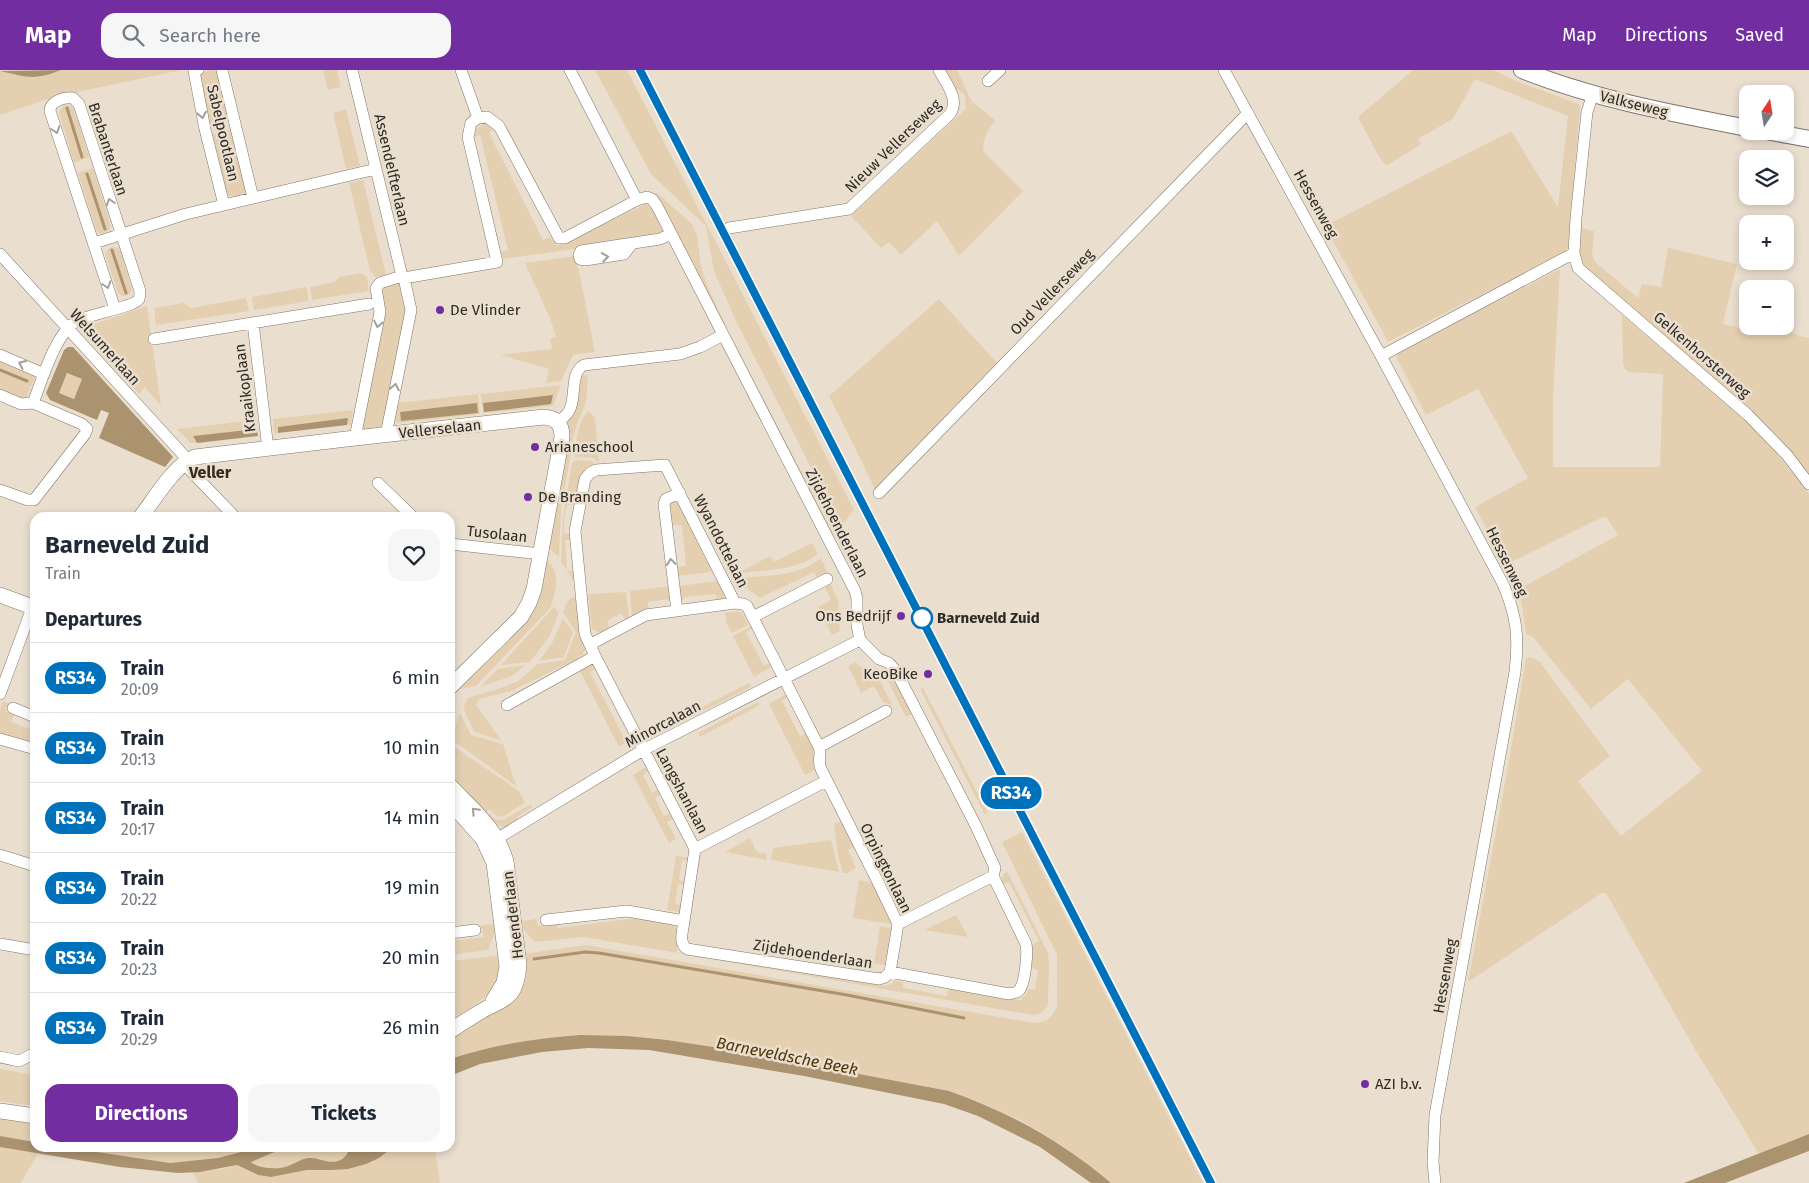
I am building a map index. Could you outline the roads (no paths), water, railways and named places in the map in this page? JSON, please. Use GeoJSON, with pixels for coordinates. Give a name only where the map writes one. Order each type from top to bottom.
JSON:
{"type":"FeatureCollection","features":[{"type":"Feature","properties":{"kind":"main road","name":"Valkseweg"},"geometry":{"type":"LineString","coordinates":[[1522,70],[1556,83],[1662,112],[1739,126]]}},
{"type":"Feature","properties":{"kind":"main road"},"geometry":{"type":"LineString","coordinates":[[1794,136],[1809,139]]}},
{"type":"Feature","properties":{"kind":"street","name":"Sabelpootlaan"},"geometry":{"type":"LineString","coordinates":[[198,70],[194,71],[224,205]]}},
{"type":"Feature","properties":{"kind":"street","name":"Sabelpootlaan"},"geometry":{"type":"LineString","coordinates":[[222,70],[253,198]]}},
{"type":"Feature","properties":{"kind":"street","name":"Assendelfterlaan"},"geometry":{"type":"LineString","coordinates":[[352,70],[411,310],[386,434]]}},
{"type":"Feature","properties":{"kind":"street"},"geometry":{"type":"LineString","coordinates":[[461,70],[478,118]]}},
{"type":"Feature","properties":{"kind":"street"},"geometry":{"type":"LineString","coordinates":[[355,438],[380,312],[376,288],[380,283],[403,277],[497,262],[468,138],[471,123],[478,118],[487,117],[499,126],[559,238],[565,238],[637,200],[570,70]]}},
{"type":"Feature","properties":{"kind":"street","name":"Nieuw Vellerseweg"},"geometry":{"type":"LineString","coordinates":[[729,228],[850,209],[944,121],[954,108],[954,100],[939,70]]}},
{"type":"Feature","properties":{"kind":"street"},"geometry":{"type":"LineString","coordinates":[[988,81],[1000,70]]}},
{"type":"Feature","properties":{"kind":"street","name":"Hessenweg"},"geometry":{"type":"LineString","coordinates":[[1224,70],[1381,356],[1503,584],[1516,619],[1518,646],[1514,682],[1436,1115],[1433,1162],[1435,1183]]}},
{"type":"Feature","properties":{"kind":"street"},"geometry":{"type":"LineString","coordinates":[[1381,356],[1574,253],[1587,112],[1593,94]]}},
{"type":"Feature","properties":{"kind":"street","name":"Brabanterlaan"},"geometry":{"type":"LineString","coordinates":[[68,328],[75,321],[115,309],[136,302],[140,291],[79,104],[70,97],[53,103],[50,111],[115,309]]}},
{"type":"Feature","properties":{"kind":"street","name":"Oud Vellerseweg"},"geometry":{"type":"LineString","coordinates":[[878,493],[1248,113]]}},
{"type":"Feature","properties":{"kind":"street","name":"Sabelpootlaan"},"geometry":{"type":"LineString","coordinates":[[94,243],[186,214],[376,169]]}},
{"type":"Feature","properties":{"kind":"street","name":"Zijdehoenderlaan"},"geometry":{"type":"LineString","coordinates":[[637,200],[647,197],[652,199],[723,334],[854,591],[857,599],[857,625],[860,640],[879,659],[889,663],[896,671],[976,826],[995,868],[993,876],[1026,944],[1028,954],[1021,988],[1017,993],[1009,994],[890,972],[885,977],[879,979],[687,949],[683,946],[682,940],[684,921]]}},
{"type":"Feature","properties":{"kind":"street"},"geometry":{"type":"LineString","coordinates":[[631,245],[660,239],[671,234]]}},
{"type":"Feature","properties":{"kind":"street","name":"Gelkenhorsterweg"},"geometry":{"type":"LineString","coordinates":[[1574,253],[1578,268],[1748,415],[1787,455],[1809,484]]}},
{"type":"Feature","properties":{"kind":"street","name":"Welsumerlaan"},"geometry":{"type":"LineString","coordinates":[[0,254],[231,512]]}},
{"type":"Feature","properties":{"kind":"street","name":"Kraaikoplaan"},"geometry":{"type":"LineString","coordinates":[[154,339],[369,304]]}},
{"type":"Feature","properties":{"kind":"street","name":"Kraaikoplaan"},"geometry":{"type":"LineString","coordinates":[[253,323],[268,449]]}},
{"type":"Feature","properties":{"kind":"street"},"geometry":{"type":"LineString","coordinates":[[33,402],[60,336],[68,328]]}},
{"type":"Feature","properties":{"kind":"street"},"geometry":{"type":"LineString","coordinates":[[455,682],[521,617],[532,596],[562,437],[562,431],[558,422],[569,411],[576,376],[580,367],[680,354],[700,347],[723,334]]}},
{"type":"Feature","properties":{"kind":"street"},"geometry":{"type":"LineString","coordinates":[[0,355],[44,374]]}},
{"type":"Feature","properties":{"kind":"street"},"geometry":{"type":"LineString","coordinates":[[0,394],[21,404],[33,402],[82,424],[87,429],[86,434],[34,500],[28,500],[0,490]]}},
{"type":"Feature","properties":{"kind":"street","name":"Vellerselaan"},"geometry":{"type":"LineString","coordinates":[[186,462],[202,456],[386,434],[544,418],[550,418],[558,422]]}},
{"type":"Feature","properties":{"kind":"street"},"geometry":{"type":"LineString","coordinates":[[145,512],[186,462]]}},
{"type":"Feature","properties":{"kind":"street","name":"Wyandottelaan"},"geometry":{"type":"LineString","coordinates":[[665,465],[735,603]]}},
{"type":"Feature","properties":{"kind":"street","name":"Langshanlaan"},"geometry":{"type":"LineString","coordinates":[[665,465],[596,470],[590,473],[585,479],[575,531],[585,634],[643,750],[696,849],[684,921]]}},
{"type":"Feature","properties":{"kind":"street"},"geometry":{"type":"LineString","coordinates":[[378,483],[408,512]]}},
{"type":"Feature","properties":{"kind":"street","name":"Wyandottelaan"},"geometry":{"type":"LineString","coordinates":[[677,610],[664,504],[666,499],[680,493]]}},
{"type":"Feature","properties":{"kind":"street","name":"Tusolaan"},"geometry":{"type":"LineString","coordinates":[[455,545],[541,554]]}},
{"type":"Feature","properties":{"kind":"street"},"geometry":{"type":"LineString","coordinates":[[753,617],[827,579]]}},
{"type":"Feature","properties":{"kind":"street"},"geometry":{"type":"LineString","coordinates":[[0,595],[30,606]]}},
{"type":"Feature","properties":{"kind":"street","name":"Wyandottelaan"},"geometry":{"type":"LineString","coordinates":[[590,644],[646,615],[735,603],[742,604],[747,606],[783,679]]}},
{"type":"Feature","properties":{"kind":"street"},"geometry":{"type":"LineString","coordinates":[[0,694],[30,618]]}},
{"type":"Feature","properties":{"kind":"street","name":"Minorcalaan"},"geometry":{"type":"LineString","coordinates":[[492,842],[643,750],[860,640]]}},
{"type":"Feature","properties":{"kind":"street"},"geometry":{"type":"LineString","coordinates":[[507,705],[595,656]]}},
{"type":"Feature","properties":{"kind":"street","name":"Orpingtonlaan"},"geometry":{"type":"LineString","coordinates":[[783,679],[818,747],[821,756],[819,764],[826,781],[898,924],[890,972]]}},
{"type":"Feature","properties":{"kind":"street"},"geometry":{"type":"LineString","coordinates":[[13,708],[30,715]]}},
{"type":"Feature","properties":{"kind":"street"},"geometry":{"type":"LineString","coordinates":[[818,747],[886,711]]}},
{"type":"Feature","properties":{"kind":"street"},"geometry":{"type":"LineString","coordinates":[[0,739],[30,748]]}},
{"type":"Feature","properties":{"kind":"street"},"geometry":{"type":"LineString","coordinates":[[696,849],[826,781]]}},
{"type":"Feature","properties":{"kind":"street"},"geometry":{"type":"LineString","coordinates":[[455,791],[482,818],[492,842]]}},
{"type":"Feature","properties":{"kind":"street"},"geometry":{"type":"LineString","coordinates":[[455,807],[492,842]]}},
{"type":"Feature","properties":{"kind":"street","name":"Hoenderlaan"},"geometry":{"type":"LineString","coordinates":[[455,1028],[507,998],[516,982],[519,965],[506,861],[492,842]]}},
{"type":"Feature","properties":{"kind":"street"},"geometry":{"type":"LineString","coordinates":[[0,855],[30,864]]}},
{"type":"Feature","properties":{"kind":"street"},"geometry":{"type":"LineString","coordinates":[[898,924],[993,876]]}},
{"type":"Feature","properties":{"kind":"street"},"geometry":{"type":"LineString","coordinates":[[546,920],[626,911],[684,921]]}},
{"type":"Feature","properties":{"kind":"street"},"geometry":{"type":"LineString","coordinates":[[455,932],[475,930]]}},
{"type":"Feature","properties":{"kind":"street"},"geometry":{"type":"LineString","coordinates":[[0,944],[30,949]]}},
{"type":"Feature","properties":{"kind":"street"},"geometry":{"type":"LineString","coordinates":[[0,1057],[19,1061],[30,1057]]}},
{"type":"Feature","properties":{"kind":"street"},"geometry":{"type":"LineString","coordinates":[[0,1111],[30,1115]]}},
{"type":"Feature","properties":{"kind":"waterway"},"geometry":{"type":"LineString","coordinates":[[67,108],[82,157]]}},
{"type":"Feature","properties":{"kind":"waterway"},"geometry":{"type":"LineString","coordinates":[[87,174],[105,229]]}},
{"type":"Feature","properties":{"kind":"waterway"},"geometry":{"type":"LineString","coordinates":[[112,250],[126,293]]}},
{"type":"Feature","properties":{"kind":"waterway"},"geometry":{"type":"LineString","coordinates":[[0,370],[27,381]]}},
{"type":"Feature","properties":{"kind":"waterway"},"geometry":{"type":"LineString","coordinates":[[534,959],[585,952],[599,953],[847,995],[964,1018]]}},
{"type":"Feature","properties":{"kind":"railway"},"geometry":{"type":"LineString","coordinates":[[640,70],[1211,1183]]}},
{"type":"Feature","properties":{"kind":"train","name":"RS34"},"geometry":{"type":"LineString","coordinates":[[640,70],[1211,1183]]}},
{"type":"Feature","properties":{"kind":"place","name":"De Vlinder"},"geometry":{"type":"Point","coordinates":[440,310]}},
{"type":"Feature","properties":{"kind":"place","name":"Arianeschool"},"geometry":{"type":"Point","coordinates":[535,447]}},
{"type":"Feature","properties":{"kind":"place","name":"De Branding"},"geometry":{"type":"Point","coordinates":[528,497]}},
{"type":"Feature","properties":{"kind":"place","name":"Ons Bedrijf"},"geometry":{"type":"Point","coordinates":[901,616]}},
{"type":"Feature","properties":{"kind":"place","name":"Barneveld Zuid"},"geometry":{"type":"Point","coordinates":[922,618]}},
{"type":"Feature","properties":{"kind":"place","name":"KeoBike"},"geometry":{"type":"Point","coordinates":[928,674]}},
{"type":"Feature","properties":{"kind":"place","name":"AZI b.v."},"geometry":{"type":"Point","coordinates":[1365,1084]}},
{"type":"Feature","properties":{"kind":"district","name":"Veller"},"geometry":{"type":"Point","coordinates":[210,472]}},
{"type":"Feature","properties":{"kind":"water label","name":"Barneveldsche Beek"},"geometry":{"type":"Point","coordinates":[787,1056]}}]}
